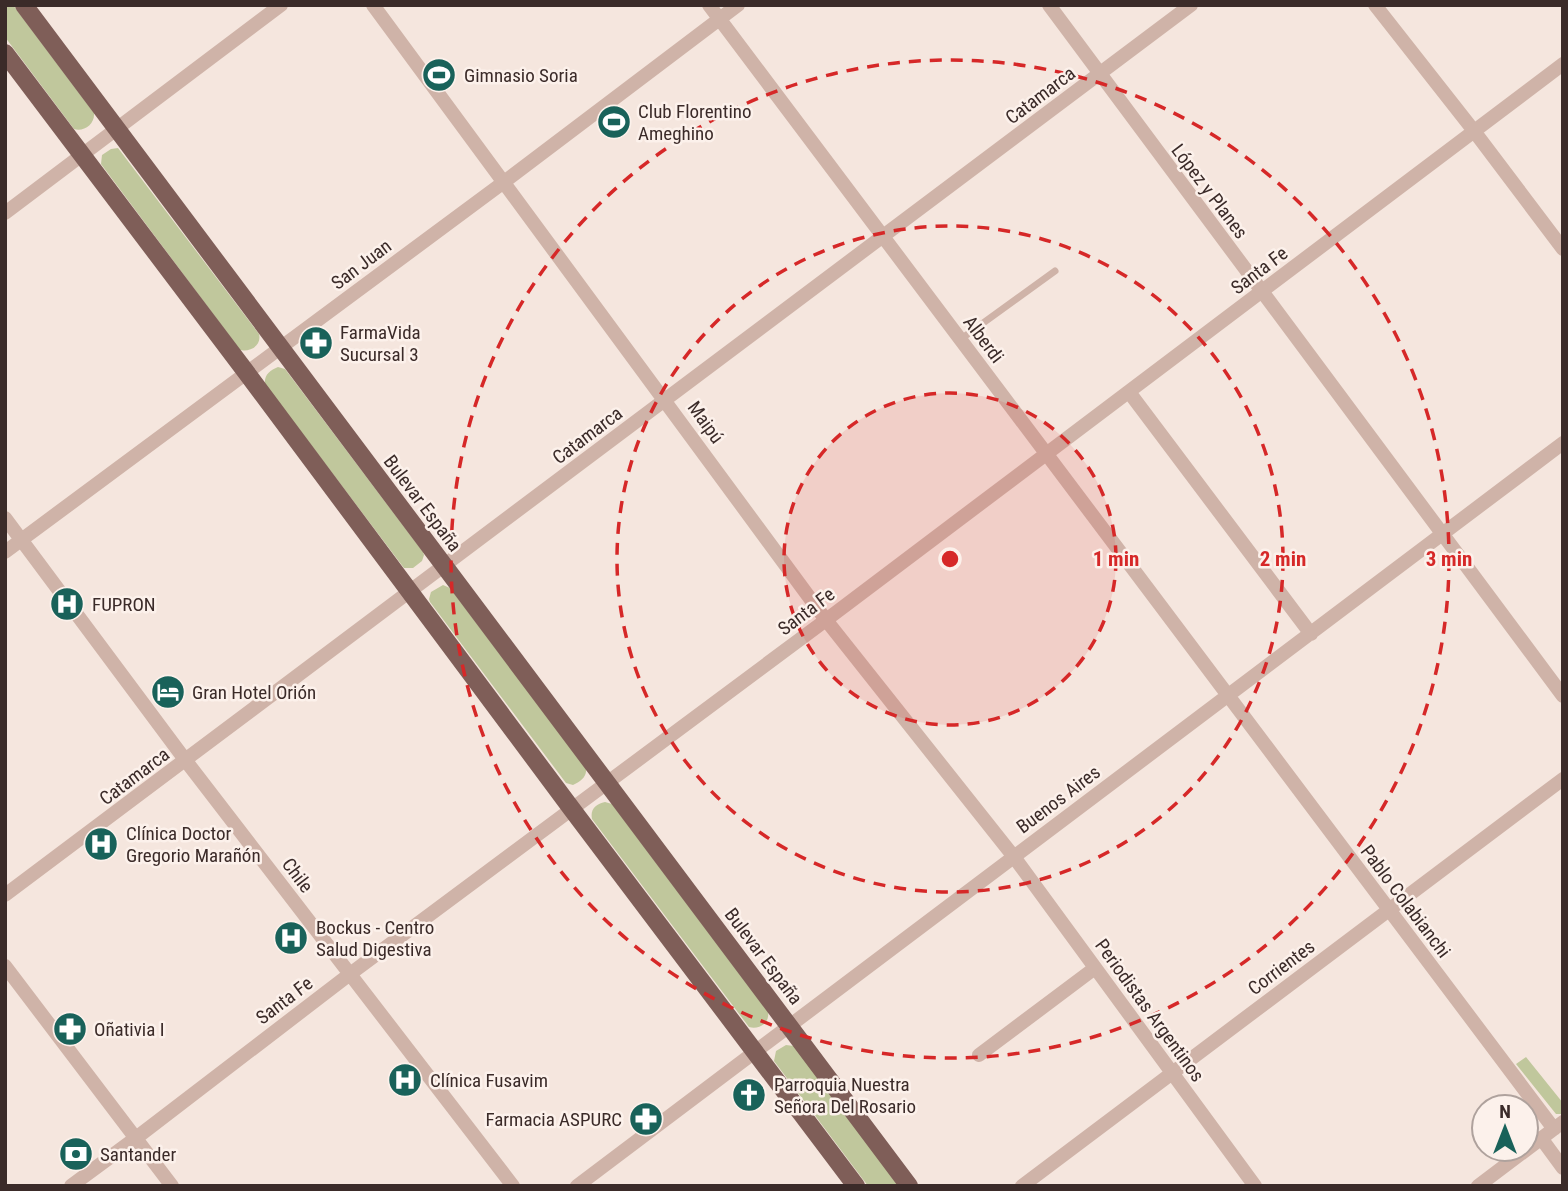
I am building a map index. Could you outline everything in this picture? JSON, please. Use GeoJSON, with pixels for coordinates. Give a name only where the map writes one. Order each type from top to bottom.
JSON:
{"type":"FeatureCollection","features":[{"type":"Feature","properties":{"kind":"main road","name":"Bulevar España"},"geometry":{"type":"LineString","coordinates":[[24,5],[909,1186]]}},
{"type":"Feature","properties":{"kind":"main road"},"geometry":{"type":"LineString","coordinates":[[5,53],[856,1186]]}},
{"type":"Feature","properties":{"kind":"street"},"geometry":{"type":"LineString","coordinates":[[5,212],[281,5]]}},
{"type":"Feature","properties":{"kind":"street","name":"Maipú"},"geometry":{"type":"LineString","coordinates":[[373,5],[826,620],[1014,857]]}},
{"type":"Feature","properties":{"kind":"street","name":"Alberdi"},"geometry":{"type":"LineString","coordinates":[[709,5],[1227,696]]}},
{"type":"Feature","properties":{"kind":"street","name":"San Juan"},"geometry":{"type":"LineString","coordinates":[[5,552],[738,5]]}},
{"type":"Feature","properties":{"kind":"street","name":"López y Planes"},"geometry":{"type":"LineString","coordinates":[[1049,5],[1563,696]]}},
{"type":"Feature","properties":{"kind":"street","name":"Catamarca"},"geometry":{"type":"LineString","coordinates":[[5,895],[1191,5]]}},
{"type":"Feature","properties":{"kind":"street"},"geometry":{"type":"LineString","coordinates":[[1375,5],[1563,249]]}},
{"type":"Feature","properties":{"kind":"street","name":"Santa Fe"},"geometry":{"type":"LineString","coordinates":[[71,1186],[1563,64]]}},
{"type":"Feature","properties":{"kind":"street"},"geometry":{"type":"LineString","coordinates":[[1129,392],[1311,634]]}},
{"type":"Feature","properties":{"kind":"street","name":"Buenos Aires"},"geometry":{"type":"LineString","coordinates":[[577,1186],[1563,443]]}},
{"type":"Feature","properties":{"kind":"street","name":"Chile"},"geometry":{"type":"LineString","coordinates":[[5,518],[186,761],[513,1186]]}},
{"type":"Feature","properties":{"kind":"street","name":"Pablo Colabianchi"},"geometry":{"type":"LineString","coordinates":[[1227,696],[1389,910],[1558,1125]]}},
{"type":"Feature","properties":{"kind":"street","name":"Corrientes"},"geometry":{"type":"LineString","coordinates":[[1023,1186],[1563,779]]}},
{"type":"Feature","properties":{"kind":"street","name":"Periodistas Argentinos"},"geometry":{"type":"LineString","coordinates":[[1014,857],[1255,1186]]}},
{"type":"Feature","properties":{"kind":"street"},"geometry":{"type":"LineString","coordinates":[[5,966],[172,1186]]}},
{"type":"Feature","properties":{"kind":"street"},"geometry":{"type":"LineString","coordinates":[[979,1055],[1095,968]]}},
{"type":"Feature","properties":{"kind":"street"},"geometry":{"type":"LineString","coordinates":[[1478,1186],[1558,1125]]}},
{"type":"Feature","properties":{"kind":"street"},"geometry":{"type":"LineString","coordinates":[[1541,1138],[1563,1168]]}},
{"type":"Feature","properties":{"kind":"lane"},"geometry":{"type":"LineString","coordinates":[[960,339],[1055,271]]}},
{"type":"Feature","properties":{"kind":"green space"},"geometry":{"type":"Polygon","coordinates":[[[5,5],[13,5],[94,113],[93,121],[88,126],[74,129],[5,37],[5,5]]]}},
{"type":"Feature","properties":{"kind":"green space"},"geometry":{"type":"Polygon","coordinates":[[[118,148],[259,334],[259,342],[254,347],[240,350],[101,164],[102,155],[118,148]]]}},
{"type":"Feature","properties":{"kind":"green space"},"geometry":{"type":"Polygon","coordinates":[[[278,367],[285,369],[423,552],[422,561],[413,568],[404,568],[265,384],[268,373],[278,367]]]}},
{"type":"Feature","properties":{"kind":"green space"},"geometry":{"type":"Polygon","coordinates":[[[443,585],[450,588],[586,769],[584,777],[578,782],[573,785],[566,783],[430,602],[431,592],[443,585]]]}},
{"type":"Feature","properties":{"kind":"green space"},"geometry":{"type":"Polygon","coordinates":[[[605,802],[612,804],[768,1012],[763,1025],[749,1027],[592,819],[594,807],[605,802]]]}},
{"type":"Feature","properties":{"kind":"green space"},"geometry":{"type":"Polygon","coordinates":[[[786,1045],[794,1046],[899,1186],[868,1186],[774,1061],[776,1051],[786,1045]]]}},
{"type":"Feature","properties":{"kind":"green space"},"geometry":{"type":"Polygon","coordinates":[[[1526,1057],[1563,1103],[1563,1113],[1556,1114],[1516,1064],[1526,1057]]]}},
{"type":"Feature","properties":{"kind":"place","name":"Gimnasio Soria"},"geometry":{"type":"Point","coordinates":[439,75]}},
{"type":"Feature","properties":{"kind":"place","name":"Club Florentino Ameghino"},"geometry":{"type":"Point","coordinates":[614,122]}},
{"type":"Feature","properties":{"kind":"place","name":"FarmaVida Sucursal 3"},"geometry":{"type":"Point","coordinates":[316,343]}},
{"type":"Feature","properties":{"kind":"place","name":"FUPRON"},"geometry":{"type":"Point","coordinates":[67,604]}},
{"type":"Feature","properties":{"kind":"place","name":"Gran Hotel Orión"},"geometry":{"type":"Point","coordinates":[168,692]}},
{"type":"Feature","properties":{"kind":"place","name":"Clínica Doctor Gregorio Marañón"},"geometry":{"type":"Point","coordinates":[101,844]}},
{"type":"Feature","properties":{"kind":"place","name":"Bockus - Centro Salud Digestiva"},"geometry":{"type":"Point","coordinates":[291,938]}},
{"type":"Feature","properties":{"kind":"place","name":"Oñativia I"},"geometry":{"type":"Point","coordinates":[70,1029]}},
{"type":"Feature","properties":{"kind":"place","name":"Clínica Fusavim"},"geometry":{"type":"Point","coordinates":[405,1080]}},
{"type":"Feature","properties":{"kind":"place","name":"Parroquia Nuestra Señora Del Rosario"},"geometry":{"type":"Point","coordinates":[749,1095]}},
{"type":"Feature","properties":{"kind":"place","name":"Farmacia ASPURC"},"geometry":{"type":"Point","coordinates":[646,1119]}},
{"type":"Feature","properties":{"kind":"place","name":"Santander"},"geometry":{"type":"Point","coordinates":[76,1154]}}]}
